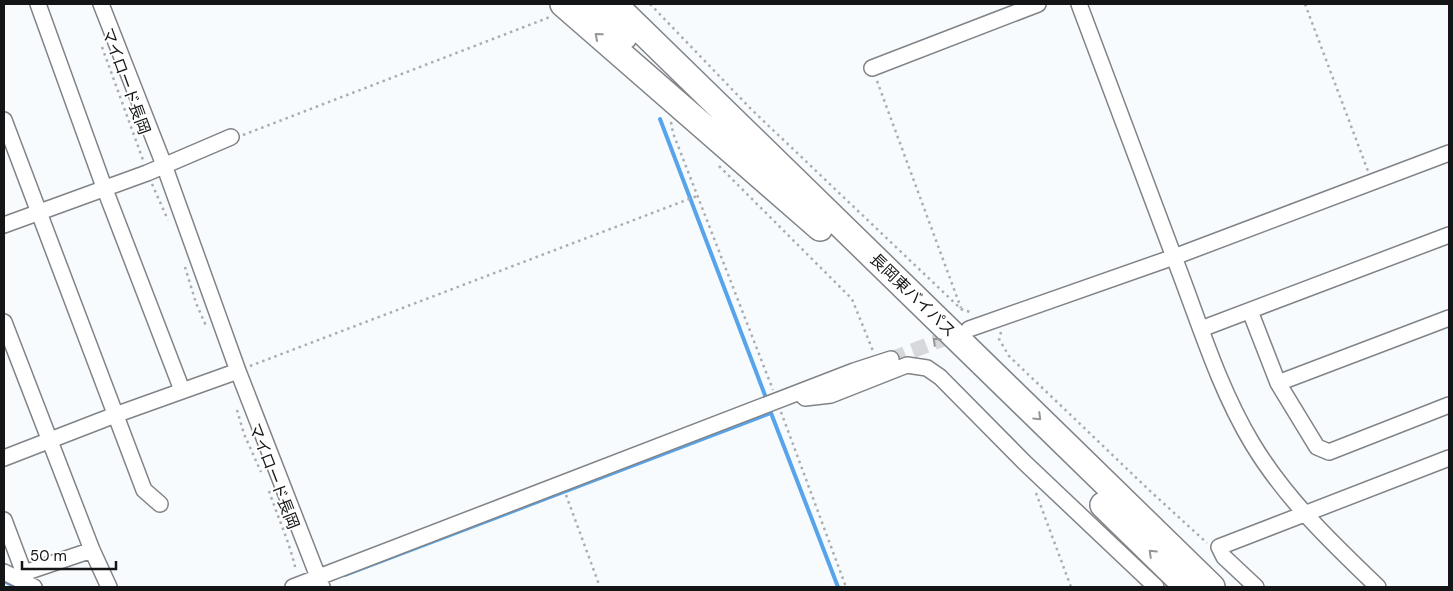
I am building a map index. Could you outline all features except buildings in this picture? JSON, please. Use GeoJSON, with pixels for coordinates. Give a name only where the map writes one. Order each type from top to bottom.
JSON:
{"type":"FeatureCollection","features":[{"type":"Feature","properties":{"kind":"highway","name":"長岡東バイパス"},"geometry":{"type":"LineString","coordinates":[[590,4],[1187,587]]}},
{"type":"Feature","properties":{"kind":"highway","name":"長岡東バイパス"},"geometry":{"type":"LineString","coordinates":[[614,4],[1212,587]]}},
{"type":"Feature","properties":{"kind":"highway"},"geometry":{"type":"LineString","coordinates":[[636,4],[683,55],[842,211],[1003,383]]}},
{"type":"Feature","properties":{"kind":"highway"},"geometry":{"type":"LineString","coordinates":[[559,9],[820,228]]}},
{"type":"Feature","properties":{"kind":"street"},"geometry":{"type":"LineString","coordinates":[[38,4],[104,187],[182,390]]}},
{"type":"Feature","properties":{"kind":"street"},"geometry":{"type":"LineString","coordinates":[[101,4],[164,165],[238,371],[320,582]]}},
{"type":"Feature","properties":{"kind":"street"},"geometry":{"type":"LineString","coordinates":[[872,68],[1038,4]]}},
{"type":"Feature","properties":{"kind":"street"},"geometry":{"type":"LineString","coordinates":[[1079,4],[1201,329],[1220,377],[1251,442],[1271,472],[1303,513],[1378,587]]}},
{"type":"Feature","properties":{"kind":"street"},"geometry":{"type":"LineString","coordinates":[[4,120],[144,490],[160,504]]}},
{"type":"Feature","properties":{"kind":"street"},"geometry":{"type":"LineString","coordinates":[[4,225],[164,165],[231,137]]}},
{"type":"Feature","properties":{"kind":"street"},"geometry":{"type":"LineString","coordinates":[[969,329],[1174,257],[1449,153]]}},
{"type":"Feature","properties":{"kind":"street"},"geometry":{"type":"LineString","coordinates":[[1201,329],[1449,235]]}},
{"type":"Feature","properties":{"kind":"street"},"geometry":{"type":"LineString","coordinates":[[1250,311],[1278,383],[1317,447],[1329,452],[1449,405]]}},
{"type":"Feature","properties":{"kind":"street"},"geometry":{"type":"LineString","coordinates":[[1278,383],[1449,318]]}},
{"type":"Feature","properties":{"kind":"street"},"geometry":{"type":"LineString","coordinates":[[4,322],[92,550],[109,587]]}},
{"type":"Feature","properties":{"kind":"street"},"geometry":{"type":"LineString","coordinates":[[295,580],[320,582],[799,392],[891,359]]}},
{"type":"Feature","properties":{"kind":"street"},"geometry":{"type":"LineString","coordinates":[[799,392],[805,398],[831,395],[907,365],[927,368],[940,376],[1024,462],[1156,587]]}},
{"type":"Feature","properties":{"kind":"street"},"geometry":{"type":"LineString","coordinates":[[4,458],[182,390],[238,371]]}},
{"type":"Feature","properties":{"kind":"street"},"geometry":{"type":"LineString","coordinates":[[1256,587],[1224,557],[1219,547],[1449,458]]}},
{"type":"Feature","properties":{"kind":"street"},"geometry":{"type":"LineString","coordinates":[[4,520],[26,580]]}},
{"type":"Feature","properties":{"kind":"street"},"geometry":{"type":"LineString","coordinates":[[4,572],[26,580],[92,550]]}},
{"type":"Feature","properties":{"kind":"path"},"geometry":{"type":"LineString","coordinates":[[650,4],[751,109],[961,309],[970,313],[979,313]]}},
{"type":"Feature","properties":{"kind":"path"},"geometry":{"type":"LineString","coordinates":[[1305,4],[1373,182]]}},
{"type":"Feature","properties":{"kind":"path"},"geometry":{"type":"LineString","coordinates":[[231,137],[544,22],[559,9]]}},
{"type":"Feature","properties":{"kind":"path","name":"マイロード長岡"},"geometry":{"type":"LineString","coordinates":[[99,40],[145,167]]}},
{"type":"Feature","properties":{"kind":"path"},"geometry":{"type":"LineString","coordinates":[[872,68],[961,309]]}},
{"type":"Feature","properties":{"kind":"path"},"geometry":{"type":"LineString","coordinates":[[676,122],[670,116],[673,133],[846,587]]}},
{"type":"Feature","properties":{"kind":"path"},"geometry":{"type":"LineString","coordinates":[[716,163],[852,299],[873,351],[870,358]]}},
{"type":"Feature","properties":{"kind":"path"},"geometry":{"type":"LineString","coordinates":[[238,371],[697,196]]}},
{"type":"Feature","properties":{"kind":"path"},"geometry":{"type":"LineString","coordinates":[[1006,326],[999,339],[1009,356],[1206,543],[1219,547]]}},
{"type":"Feature","properties":{"kind":"path","name":"マイロード長岡"},"geometry":{"type":"LineString","coordinates":[[236,405],[244,434],[262,474]]}},
{"type":"Feature","properties":{"kind":"path","name":"マイロード長岡"},"geometry":{"type":"LineString","coordinates":[[266,483],[280,526],[292,550],[295,580]]}},
{"type":"Feature","properties":{"kind":"path"},"geometry":{"type":"LineString","coordinates":[[1034,488],[1072,587]]}},
{"type":"Feature","properties":{"kind":"path"},"geometry":{"type":"LineString","coordinates":[[566,494],[600,587]]}},
{"type":"Feature","properties":{"kind":"waterway"},"geometry":{"type":"LineString","coordinates":[[660,119],[766,398]]}},
{"type":"Feature","properties":{"kind":"waterway"},"geometry":{"type":"LineString","coordinates":[[345,575],[771,413],[838,587]]}},
{"type":"Feature","properties":{"kind":"waterway"},"geometry":{"type":"LineString","coordinates":[[4,581],[16,587]]}},
{"type":"Feature","properties":{"kind":"tunnel"},"geometry":{"type":"LineString","coordinates":[[891,359],[959,333]]}}]}
